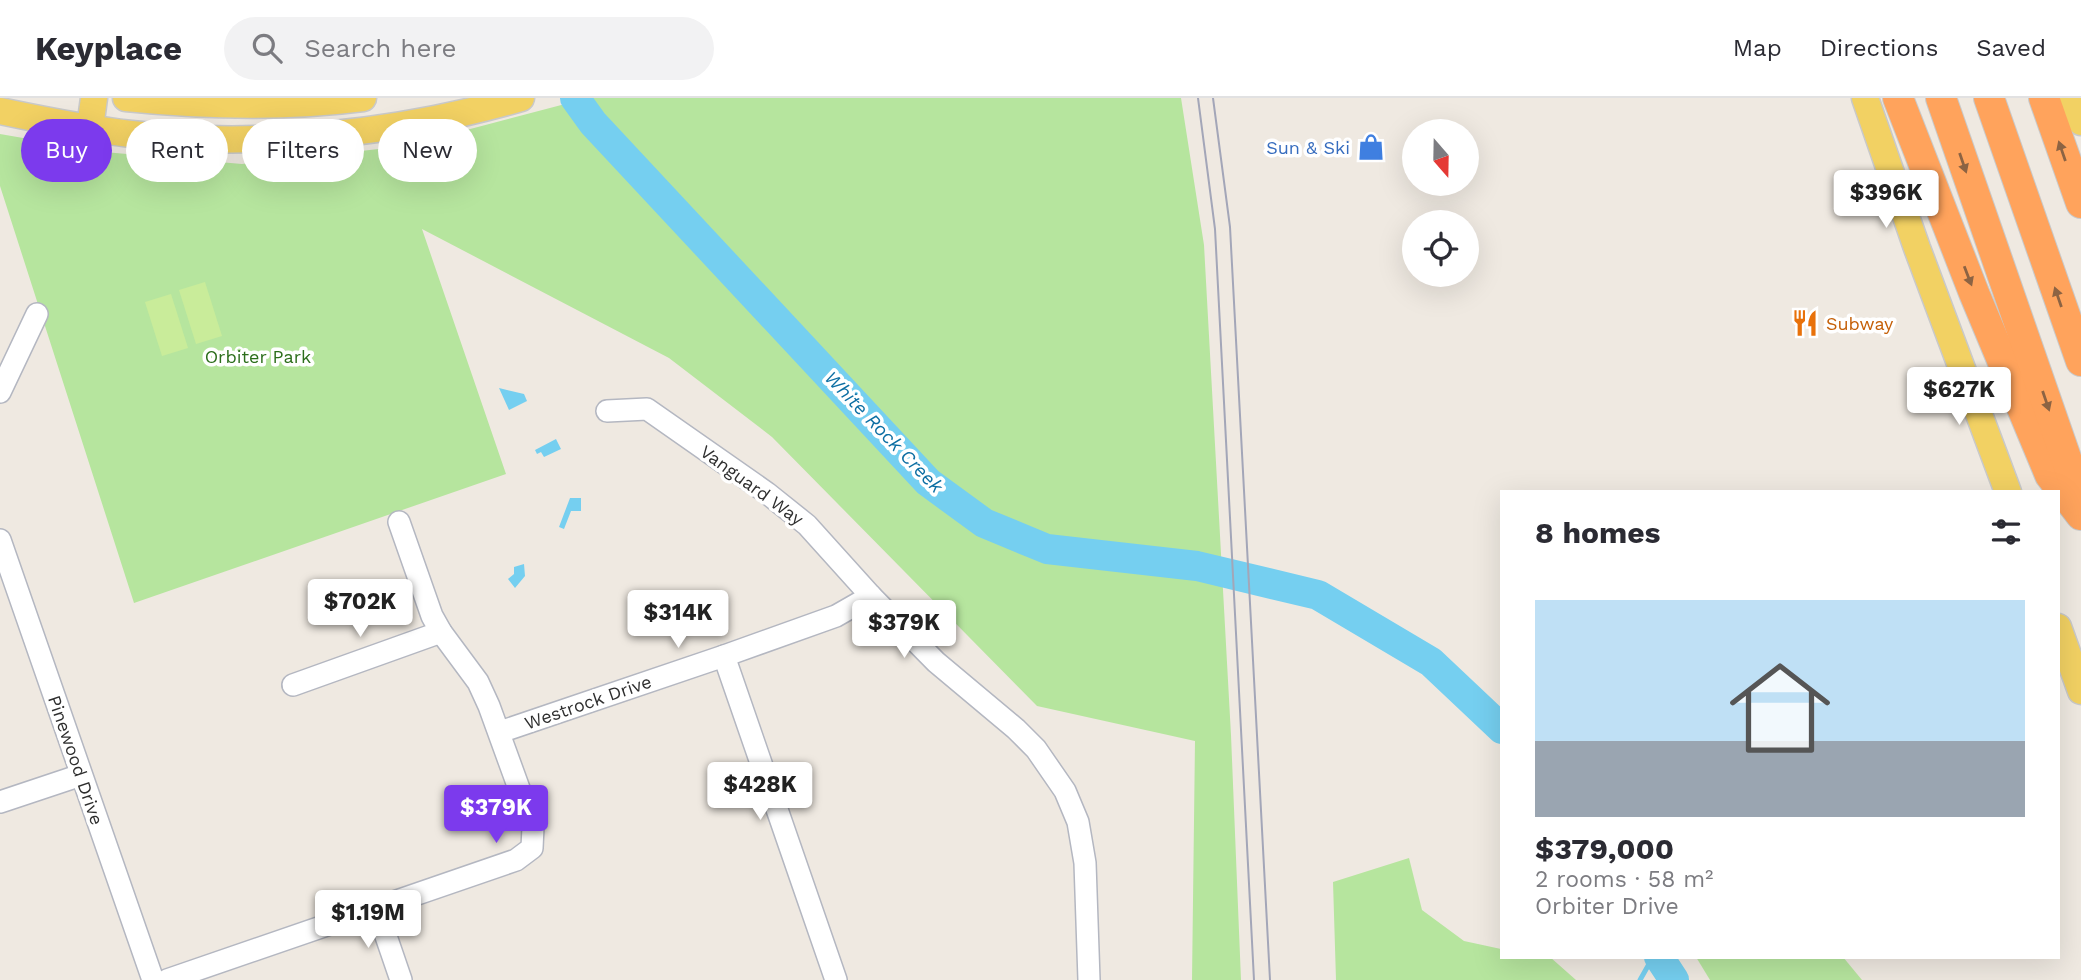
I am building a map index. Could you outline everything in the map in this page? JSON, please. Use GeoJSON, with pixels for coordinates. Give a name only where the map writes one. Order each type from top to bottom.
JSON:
{"type":"FeatureCollection","features":[{"type":"Feature","properties":{"kind":"highway"},"geometry":{"type":"LineString","coordinates":[[1898,98],[2050,475],[2081,515]]}},
{"type":"Feature","properties":{"kind":"highway"},"geometry":{"type":"LineString","coordinates":[[1941,98],[2081,501]]}},
{"type":"Feature","properties":{"kind":"highway"},"geometry":{"type":"LineString","coordinates":[[1989,98],[2081,361]]}},
{"type":"Feature","properties":{"kind":"highway"},"geometry":{"type":"LineString","coordinates":[[2044,98],[2081,203]]}},
{"type":"Feature","properties":{"kind":"main road"},"geometry":{"type":"LineString","coordinates":[[91,119],[94,98]]}},
{"type":"Feature","properties":{"kind":"main road"},"geometry":{"type":"LineString","coordinates":[[126,98],[251,106],[354,99]]}},
{"type":"Feature","properties":{"kind":"main road"},"geometry":{"type":"LineString","coordinates":[[112,131],[230,140],[348,132],[388,128],[521,98]]}},
{"type":"Feature","properties":{"kind":"main road"},"geometry":{"type":"LineString","coordinates":[[1865,98],[1917,248],[2007,490]]}},
{"type":"Feature","properties":{"kind":"main road"},"geometry":{"type":"LineString","coordinates":[[2073,98],[2081,122]]}},
{"type":"Feature","properties":{"kind":"main road"},"geometry":{"type":"LineString","coordinates":[[0,111],[42,119]]}},
{"type":"Feature","properties":{"kind":"main road"},"geometry":{"type":"LineString","coordinates":[[2060,633],[2081,691]]}},
{"type":"Feature","properties":{"kind":"street"},"geometry":{"type":"LineString","coordinates":[[0,391],[37,314]]}},
{"type":"Feature","properties":{"kind":"street","name":"Vanguard Way"},"geometry":{"type":"LineString","coordinates":[[607,411],[647,410],[767,493],[807,525],[936,662],[1037,749],[1065,791],[1078,822],[1085,863],[1089,980]]}},
{"type":"Feature","properties":{"kind":"street"},"geometry":{"type":"LineString","coordinates":[[167,980],[516,860],[532,848],[533,827],[500,732],[478,682],[432,616],[399,522]]}},
{"type":"Feature","properties":{"kind":"street","name":"Pinewood Drive"},"geometry":{"type":"LineString","coordinates":[[0,540],[153,980]]}},
{"type":"Feature","properties":{"kind":"street","name":"Westrock Drive"},"geometry":{"type":"LineString","coordinates":[[500,732],[836,617],[871,596]]}},
{"type":"Feature","properties":{"kind":"street"},"geometry":{"type":"LineString","coordinates":[[293,685],[441,632]]}},
{"type":"Feature","properties":{"kind":"street"},"geometry":{"type":"LineString","coordinates":[[724,656],[836,980]]}},
{"type":"Feature","properties":{"kind":"street"},"geometry":{"type":"LineString","coordinates":[[0,802],[81,775]]}},
{"type":"Feature","properties":{"kind":"street"},"geometry":{"type":"LineString","coordinates":[[376,907],[401,980]]}},
{"type":"Feature","properties":{"kind":"green space","name":"Orbiter Park"},"geometry":{"type":"Polygon","coordinates":[[[588,98],[1181,98],[1204,245],[1231,735],[1241,980],[1192,980],[1195,741],[1037,706],[772,437],[669,358],[422,229],[506,474],[134,603],[0,186],[0,134],[21,138],[21,182],[112,182],[112,153],[126,154],[126,182],[228,182],[228,163],[242,164],[242,182],[364,182],[364,151],[378,149],[378,182],[477,182],[477,127],[588,98]]]}},
{"type":"Feature","properties":{"kind":"green space"},"geometry":{"type":"Polygon","coordinates":[[[205,282],[222,336],[196,344],[179,290],[205,282]]]}},
{"type":"Feature","properties":{"kind":"green space"},"geometry":{"type":"Polygon","coordinates":[[[171,294],[188,348],[162,356],[145,302],[171,294]]]}},
{"type":"Feature","properties":{"kind":"green space"},"geometry":{"type":"Polygon","coordinates":[[[1409,858],[1422,910],[1464,941],[1500,949],[1500,959],[1552,959],[1576,980],[1336,980],[1333,882],[1409,858]]]}},
{"type":"Feature","properties":{"kind":"green space"},"geometry":{"type":"Polygon","coordinates":[[[1697,959],[1845,959],[1862,980],[1710,980],[1697,959]]]}},
{"type":"Feature","properties":{"kind":"water"},"geometry":{"type":"Polygon","coordinates":[[[499,388],[524,394],[527,401],[509,410],[499,388]]]}},
{"type":"Feature","properties":{"kind":"water"},"geometry":{"type":"Polygon","coordinates":[[[556,439],[561,449],[544,457],[541,452],[537,454],[535,450],[556,439]]]}},
{"type":"Feature","properties":{"kind":"water"},"geometry":{"type":"Polygon","coordinates":[[[570,498],[581,498],[581,511],[571,511],[564,529],[559,527],[570,498]]]}},
{"type":"Feature","properties":{"kind":"water"},"geometry":{"type":"Polygon","coordinates":[[[524,564],[525,576],[515,588],[508,579],[514,574],[514,567],[524,564]]]}},
{"type":"Feature","properties":{"kind":"waterway","name":"White Rock Creek"},"geometry":{"type":"LineString","coordinates":[[575,98],[593,123],[928,482],[984,523],[1047,549],[1197,566],[1318,595],[1431,662],[1500,727]]}},
{"type":"Feature","properties":{"kind":"waterway"},"geometry":{"type":"LineString","coordinates":[[1640,980],[1652,959]]}},
{"type":"Feature","properties":{"kind":"waterway","name":"White Rock Creek"},"geometry":{"type":"LineString","coordinates":[[1660,959],[1674,980]]}},
{"type":"Feature","properties":{"kind":"tram line"},"geometry":{"type":"LineString","coordinates":[[1198,98],[1215,229],[1254,980]]}},
{"type":"Feature","properties":{"kind":"tram line"},"geometry":{"type":"LineString","coordinates":[[1213,98],[1230,227],[1270,980]]}},
{"type":"Feature","properties":{"kind":"place","name":"Sun & Ski"},"geometry":{"type":"Point","coordinates":[1371,147]}},
{"type":"Feature","properties":{"kind":"place","name":"Subway"},"geometry":{"type":"Point","coordinates":[1805,323]}}]}
